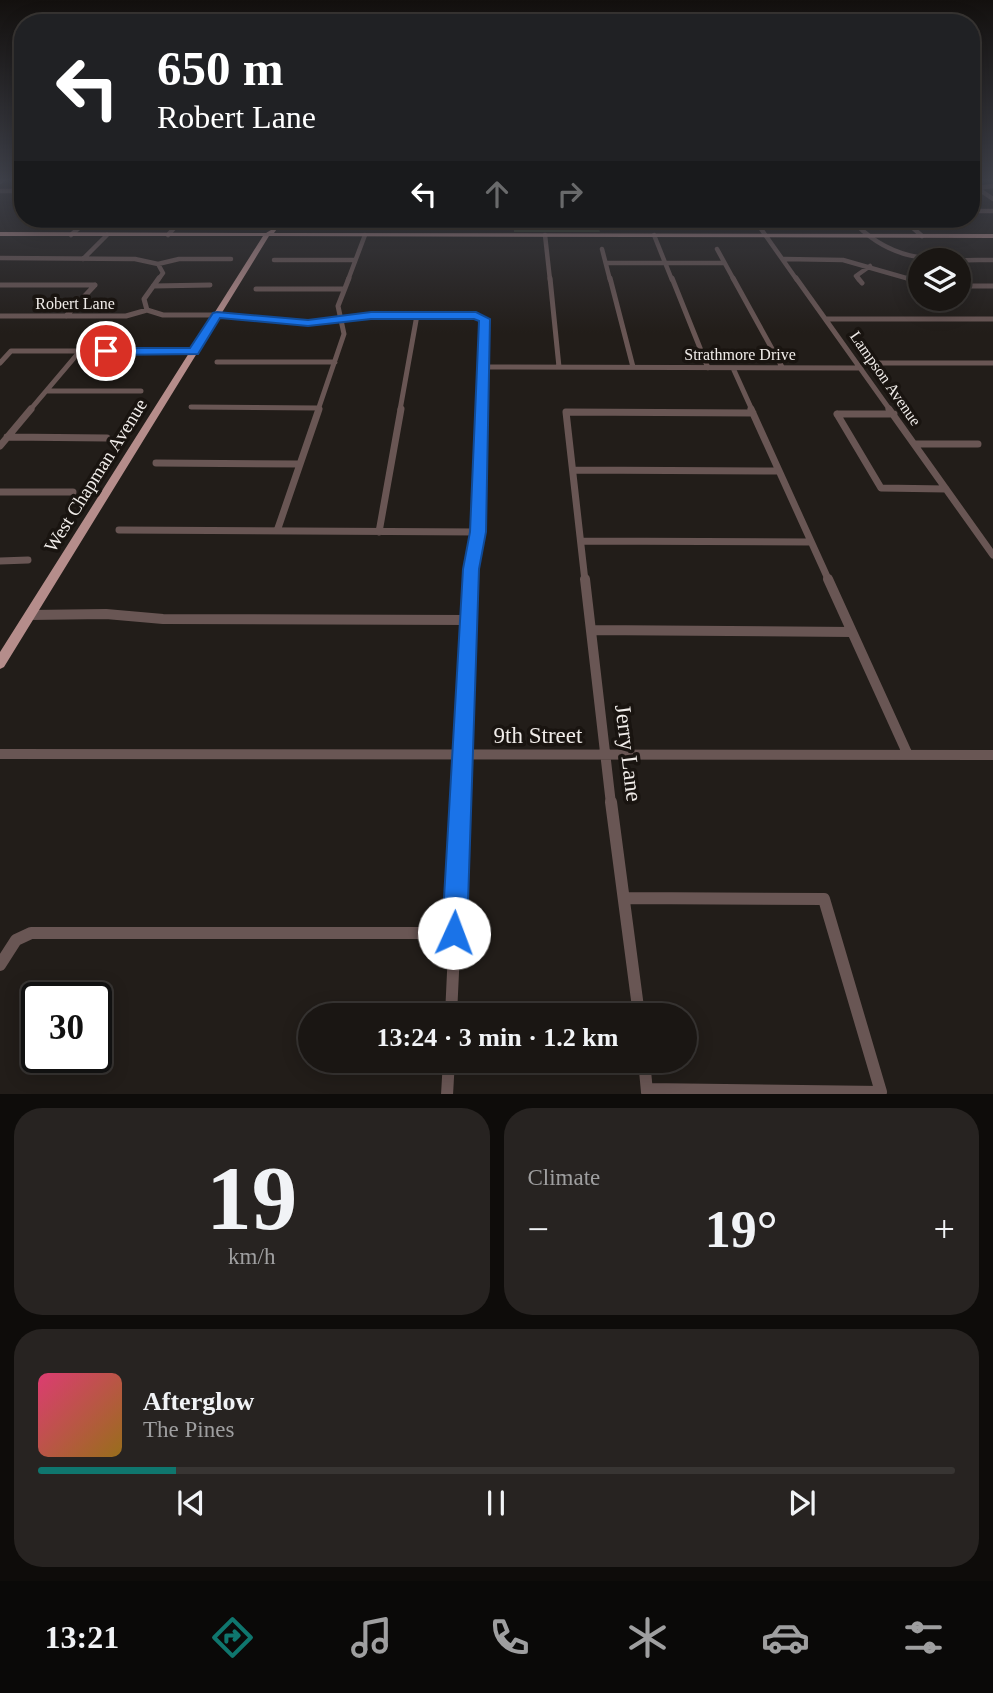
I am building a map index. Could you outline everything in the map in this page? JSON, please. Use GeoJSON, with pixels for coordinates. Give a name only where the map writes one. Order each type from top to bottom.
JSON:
{"type":"FeatureCollection","features":[{"type":"Feature","properties":{"kind":"main road","name":"West Chapman Avenue"},"geometry":{"type":"LineString","coordinates":[[266,230],[267,235]]}},
{"type":"Feature","properties":{"kind":"main road","name":"West Chapman Avenue"},"geometry":{"type":"LineString","coordinates":[[0,663],[5,646],[30,615],[267,235],[274,230]]}},
{"type":"Feature","properties":{"kind":"main road"},"geometry":{"type":"LineString","coordinates":[[0,234],[993,236]]}},
{"type":"Feature","properties":{"kind":"street"},"geometry":{"type":"LineString","coordinates":[[71,235],[77,230]]}},
{"type":"Feature","properties":{"kind":"street"},"geometry":{"type":"LineString","coordinates":[[168,235],[172,230]]}},
{"type":"Feature","properties":{"kind":"street","name":"Lampson Avenue"},"geometry":{"type":"LineString","coordinates":[[762,230],[993,555]]}},
{"type":"Feature","properties":{"kind":"street"},"geometry":{"type":"LineString","coordinates":[[862,230],[878,245],[928,259],[993,260]]}},
{"type":"Feature","properties":{"kind":"street"},"geometry":{"type":"LineString","coordinates":[[915,230],[922,236]]}},
{"type":"Feature","properties":{"kind":"street"},"geometry":{"type":"LineString","coordinates":[[277,531],[344,334],[338,306],[365,234]]}},
{"type":"Feature","properties":{"kind":"street"},"geometry":{"type":"LineString","coordinates":[[83,259],[107,235]]}},
{"type":"Feature","properties":{"kind":"street"},"geometry":{"type":"LineString","coordinates":[[545,235],[559,367]]}},
{"type":"Feature","properties":{"kind":"street"},"geometry":{"type":"LineString","coordinates":[[654,235],[708,368]]}},
{"type":"Feature","properties":{"kind":"street"},"geometry":{"type":"LineString","coordinates":[[602,249],[634,368]]}},
{"type":"Feature","properties":{"kind":"street"},"geometry":{"type":"LineString","coordinates":[[717,249],[782,368]]}},
{"type":"Feature","properties":{"kind":"street"},"geometry":{"type":"LineString","coordinates":[[0,258],[142,259],[158,264],[179,259],[231,259]]}},
{"type":"Feature","properties":{"kind":"street"},"geometry":{"type":"LineString","coordinates":[[783,259],[843,260],[908,278]]}},
{"type":"Feature","properties":{"kind":"street"},"geometry":{"type":"LineString","coordinates":[[274,260],[355,260]]}},
{"type":"Feature","properties":{"kind":"street"},"geometry":{"type":"LineString","coordinates":[[606,263],[724,263]]}},
{"type":"Feature","properties":{"kind":"street"},"geometry":{"type":"LineString","coordinates":[[147,310],[144,299],[163,273],[158,264]]}},
{"type":"Feature","properties":{"kind":"street"},"geometry":{"type":"LineString","coordinates":[[862,284],[856,276],[870,266]]}},
{"type":"Feature","properties":{"kind":"street"},"geometry":{"type":"LineString","coordinates":[[0,285],[95,285],[66,316]]}},
{"type":"Feature","properties":{"kind":"street"},"geometry":{"type":"LineString","coordinates":[[153,285],[210,285]]}},
{"type":"Feature","properties":{"kind":"street"},"geometry":{"type":"LineString","coordinates":[[971,285],[993,286]]}},
{"type":"Feature","properties":{"kind":"street"},"geometry":{"type":"LineString","coordinates":[[256,289],[344,289]]}},
{"type":"Feature","properties":{"kind":"street","name":"Robert Lane"},"geometry":{"type":"LineString","coordinates":[[0,316],[126,316],[147,310],[163,315],[217,315],[308,323],[342,318],[482,317],[485,321],[484,367]]}},
{"type":"Feature","properties":{"kind":"street"},"geometry":{"type":"LineString","coordinates":[[379,532],[417,316]]}},
{"type":"Feature","properties":{"kind":"street"},"geometry":{"type":"LineString","coordinates":[[826,319],[993,319]]}},
{"type":"Feature","properties":{"kind":"street"},"geometry":{"type":"LineString","coordinates":[[0,363],[11,351],[194,351]]}},
{"type":"Feature","properties":{"kind":"street"},"geometry":{"type":"LineString","coordinates":[[0,446],[80,351]]}},
{"type":"Feature","properties":{"kind":"street"},"geometry":{"type":"LineString","coordinates":[[217,362],[335,362]]}},
{"type":"Feature","properties":{"kind":"street","name":"Strathmore Drive"},"geometry":{"type":"LineString","coordinates":[[484,367],[862,368],[865,363],[993,363]]}},
{"type":"Feature","properties":{"kind":"street"},"geometry":{"type":"LineString","coordinates":[[451,1003],[468,620],[471,569],[478,532],[484,367]]}},
{"type":"Feature","properties":{"kind":"street"},"geometry":{"type":"LineString","coordinates":[[733,368],[908,755]]}},
{"type":"Feature","properties":{"kind":"street"},"geometry":{"type":"LineString","coordinates":[[47,391],[141,391]]}},
{"type":"Feature","properties":{"kind":"street"},"geometry":{"type":"LineString","coordinates":[[191,407],[318,408]]}},
{"type":"Feature","properties":{"kind":"street","name":"Jerry Lane"},"geometry":{"type":"LineString","coordinates":[[638,1003],[605,754],[566,412],[753,413]]}},
{"type":"Feature","properties":{"kind":"street"},"geometry":{"type":"LineString","coordinates":[[894,414],[837,414],[881,488],[946,489]]}},
{"type":"Feature","properties":{"kind":"street"},"geometry":{"type":"LineString","coordinates":[[7,437],[107,438]]}},
{"type":"Feature","properties":{"kind":"street"},"geometry":{"type":"LineString","coordinates":[[915,444],[978,444]]}},
{"type":"Feature","properties":{"kind":"street"},"geometry":{"type":"LineString","coordinates":[[156,463],[299,464]]}},
{"type":"Feature","properties":{"kind":"street"},"geometry":{"type":"LineString","coordinates":[[573,470],[779,471]]}},
{"type":"Feature","properties":{"kind":"street"},"geometry":{"type":"LineString","coordinates":[[0,492],[73,492]]}},
{"type":"Feature","properties":{"kind":"street"},"geometry":{"type":"LineString","coordinates":[[119,530],[478,532]]}},
{"type":"Feature","properties":{"kind":"street"},"geometry":{"type":"LineString","coordinates":[[581,541],[811,542]]}},
{"type":"Feature","properties":{"kind":"street"},"geometry":{"type":"LineString","coordinates":[[0,561],[28,560]]}},
{"type":"Feature","properties":{"kind":"street"},"geometry":{"type":"LineString","coordinates":[[30,615],[106,614],[163,619],[468,620]]}},
{"type":"Feature","properties":{"kind":"street"},"geometry":{"type":"LineString","coordinates":[[591,630],[852,632]]}},
{"type":"Feature","properties":{"kind":"street","name":"9th Street"},"geometry":{"type":"LineString","coordinates":[[0,754],[993,755]]}},
{"type":"Feature","properties":{"kind":"street"},"geometry":{"type":"LineString","coordinates":[[625,898],[824,899],[881,1092],[647,1092],[645,1073]]}},
{"type":"Feature","properties":{"kind":"street"},"geometry":{"type":"LineString","coordinates":[[0,965],[16,940],[31,933],[454,933]]}},
{"type":"Feature","properties":{"kind":"street"},"geometry":{"type":"LineString","coordinates":[[447,1094],[448,1073]]}},
{"type":"Feature","properties":{"kind":"green space"},"geometry":{"type":"Polygon","coordinates":[[[599,230],[600,232],[514,232],[599,230]]]}},
{"type":"Feature","properties":{"kind":"route"},"geometry":{"type":"LineString","coordinates":[[106,351],[194,351],[217,315],[308,323],[371,315],[480,316],[485,319],[478,532],[471,569],[454,933]]}}]}
